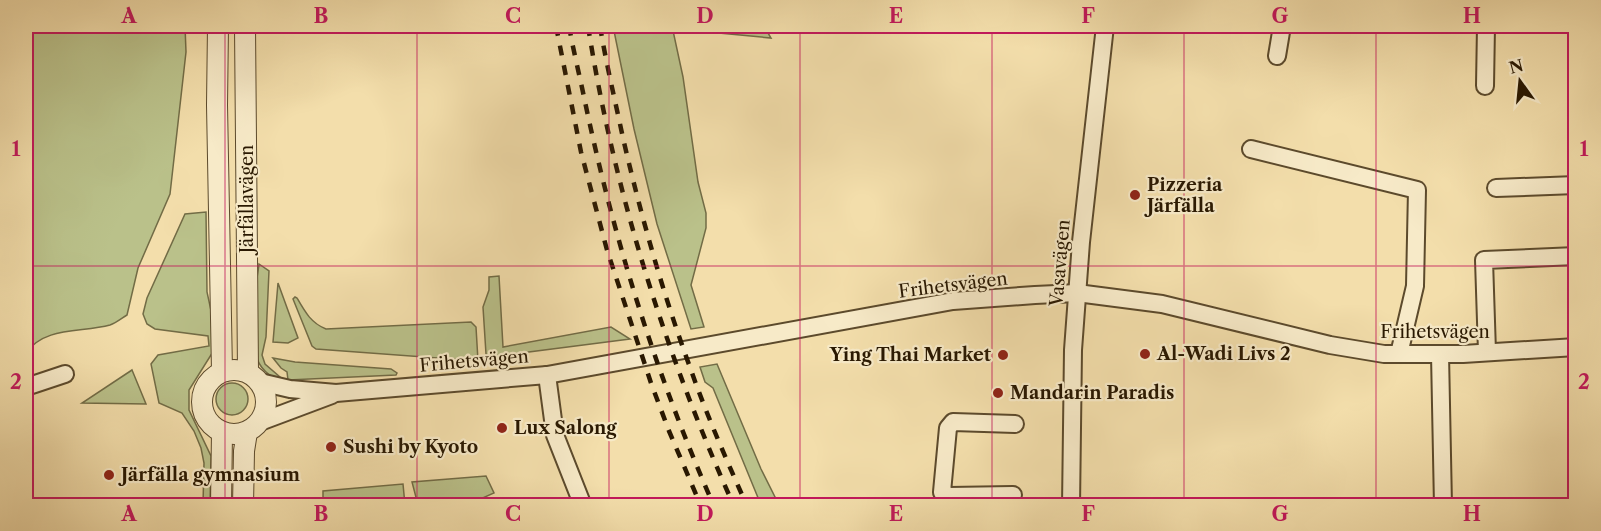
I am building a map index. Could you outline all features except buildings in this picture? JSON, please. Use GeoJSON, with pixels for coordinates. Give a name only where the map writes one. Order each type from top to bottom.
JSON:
{"type":"FeatureCollection","features":[{"type":"Feature","properties":{"kind":"street","name":"Järfällavägen"},"geometry":{"type":"LineString","coordinates":[[218,26],[216,105],[222,371]]}},
{"type":"Feature","properties":{"kind":"street","name":"Järfällavägen"},"geometry":{"type":"LineString","coordinates":[[246,26],[254,377]]}},
{"type":"Feature","properties":{"kind":"street","name":"Vasavägen"},"geometry":{"type":"LineString","coordinates":[[1071,506],[1073,350],[1077,293],[1105,26]]}},
{"type":"Feature","properties":{"kind":"street"},"geometry":{"type":"LineString","coordinates":[[1277,57],[1282,26]]}},
{"type":"Feature","properties":{"kind":"street"},"geometry":{"type":"LineString","coordinates":[[1485,86],[1486,26]]}},
{"type":"Feature","properties":{"kind":"street"},"geometry":{"type":"LineString","coordinates":[[1251,149],[1417,190],[1415,286],[1399,354]]}},
{"type":"Feature","properties":{"kind":"street"},"geometry":{"type":"LineString","coordinates":[[1496,188],[1575,185]]}},
{"type":"Feature","properties":{"kind":"street"},"geometry":{"type":"LineString","coordinates":[[1487,352],[1485,260],[1575,256]]}},
{"type":"Feature","properties":{"kind":"street","name":"Frihetsvägen"},"geometry":{"type":"LineString","coordinates":[[254,377],[290,389],[336,393],[547,375],[953,301],[1077,293],[1162,304],[1330,345],[1384,354],[1440,354],[1575,347]]}},
{"type":"Feature","properties":{"kind":"street"},"geometry":{"type":"LineString","coordinates":[[1440,354],[1443,506]]}},
{"type":"Feature","properties":{"kind":"street"},"geometry":{"type":"LineString","coordinates":[[243,506],[244,451],[253,427],[265,412],[266,392],[254,377],[235,369],[222,371],[208,382],[203,392],[201,402],[206,419],[222,432],[234,434],[253,427]]}},
{"type":"Feature","properties":{"kind":"street"},"geometry":{"type":"LineString","coordinates":[[26,387],[65,374]]}},
{"type":"Feature","properties":{"kind":"street"},"geometry":{"type":"LineString","coordinates":[[547,375],[555,435],[583,506]]}},
{"type":"Feature","properties":{"kind":"street","name":"Frihetsvägen"},"geometry":{"type":"LineString","coordinates":[[253,427],[336,393]]}},
{"type":"Feature","properties":{"kind":"street"},"geometry":{"type":"LineString","coordinates":[[1012,495],[949,496],[942,492],[948,428],[953,422],[1015,424]]}},
{"type":"Feature","properties":{"kind":"street"},"geometry":{"type":"LineString","coordinates":[[221,506],[222,432]]}},
{"type":"Feature","properties":{"kind":"green space"},"geometry":{"type":"Polygon","coordinates":[[[26,26],[185,26],[186,52],[170,194],[138,268],[127,315],[110,325],[53,334],[34,344],[26,353],[26,26]]]}},
{"type":"Feature","properties":{"kind":"green space"},"geometry":{"type":"Polygon","coordinates":[[[613,26],[672,26],[683,77],[698,182],[706,213],[706,228],[691,285],[704,327],[691,329],[657,224],[634,129],[613,26]]]}},
{"type":"Feature","properties":{"kind":"green space"},"geometry":{"type":"Polygon","coordinates":[[[686,26],[764,26],[771,38],[687,30],[686,26]]]}},
{"type":"Feature","properties":{"kind":"green space"},"geometry":{"type":"Polygon","coordinates":[[[206,212],[207,292],[216,334],[216,347],[189,390],[189,410],[211,456],[210,505],[203,505],[204,463],[194,431],[182,413],[159,403],[151,364],[158,355],[209,346],[208,336],[155,329],[147,324],[143,314],[147,298],[185,214],[206,212]]]}},
{"type":"Feature","properties":{"kind":"green space"},"geometry":{"type":"Polygon","coordinates":[[[259,264],[269,271],[266,337],[262,355],[265,364],[280,377],[279,380],[266,372],[253,346],[252,312],[259,264]]]}},
{"type":"Feature","properties":{"kind":"green space"},"geometry":{"type":"Polygon","coordinates":[[[499,276],[503,347],[611,327],[630,339],[521,353],[515,357],[492,360],[486,354],[483,307],[489,290],[489,277],[499,276]]]}},
{"type":"Feature","properties":{"kind":"green space"},"geometry":{"type":"Polygon","coordinates":[[[278,283],[298,338],[288,343],[273,342],[278,283]]]}},
{"type":"Feature","properties":{"kind":"green space"},"geometry":{"type":"Polygon","coordinates":[[[295,297],[312,320],[326,329],[471,322],[476,327],[478,361],[316,349],[312,346],[293,299],[295,297]]]}},
{"type":"Feature","properties":{"kind":"green space"},"geometry":{"type":"Polygon","coordinates":[[[273,358],[295,362],[391,369],[397,373],[396,375],[288,380],[287,372],[273,358]]]}},
{"type":"Feature","properties":{"kind":"green space"},"geometry":{"type":"Polygon","coordinates":[[[717,364],[761,469],[779,505],[761,505],[713,388],[705,382],[700,367],[717,364]]]}},
{"type":"Feature","properties":{"kind":"green space"},"geometry":{"type":"Polygon","coordinates":[[[132,370],[146,404],[82,403],[132,370]]]}},
{"type":"Feature","properties":{"kind":"green space"},"geometry":{"type":"Polygon","coordinates":[[[232,383],[243,388],[248,399],[243,410],[232,415],[221,410],[216,399],[221,388],[232,383]]]}},
{"type":"Feature","properties":{"kind":"green space"},"geometry":{"type":"Polygon","coordinates":[[[486,476],[494,493],[467,505],[418,505],[412,482],[486,476]]]}},
{"type":"Feature","properties":{"kind":"green space"},"geometry":{"type":"Polygon","coordinates":[[[403,484],[405,505],[323,505],[323,491],[403,484]]]}},
{"type":"Feature","properties":{"kind":"railway"},"geometry":{"type":"LineString","coordinates":[[556,26],[581,152],[607,250],[651,383],[701,506]]}},
{"type":"Feature","properties":{"kind":"railway"},"geometry":{"type":"LineString","coordinates":[[569,26],[608,202],[638,305],[673,407],[714,506]]}},
{"type":"Feature","properties":{"kind":"railway"},"geometry":{"type":"LineString","coordinates":[[588,26],[612,149],[645,270],[686,390],[734,506]]}},
{"type":"Feature","properties":{"kind":"railway"},"geometry":{"type":"LineString","coordinates":[[600,26],[630,167],[662,284],[704,404],[747,506]]}},
{"type":"Feature","properties":{"kind":"place","name":"Pizzeria Järfälla"},"geometry":{"type":"Point","coordinates":[1135,195]}},
{"type":"Feature","properties":{"kind":"place","name":"Al-Wadi Livs 2"},"geometry":{"type":"Point","coordinates":[1145,354]}},
{"type":"Feature","properties":{"kind":"place","name":"Ying Thai Market"},"geometry":{"type":"Point","coordinates":[1003,355]}},
{"type":"Feature","properties":{"kind":"place","name":"Mandarin Paradis"},"geometry":{"type":"Point","coordinates":[998,393]}},
{"type":"Feature","properties":{"kind":"place","name":"Lux Salong"},"geometry":{"type":"Point","coordinates":[502,428]}},
{"type":"Feature","properties":{"kind":"place","name":"Sushi by Kyoto"},"geometry":{"type":"Point","coordinates":[331,447]}},
{"type":"Feature","properties":{"kind":"place","name":"Järfälla gymnasium"},"geometry":{"type":"Point","coordinates":[109,475]}}]}
